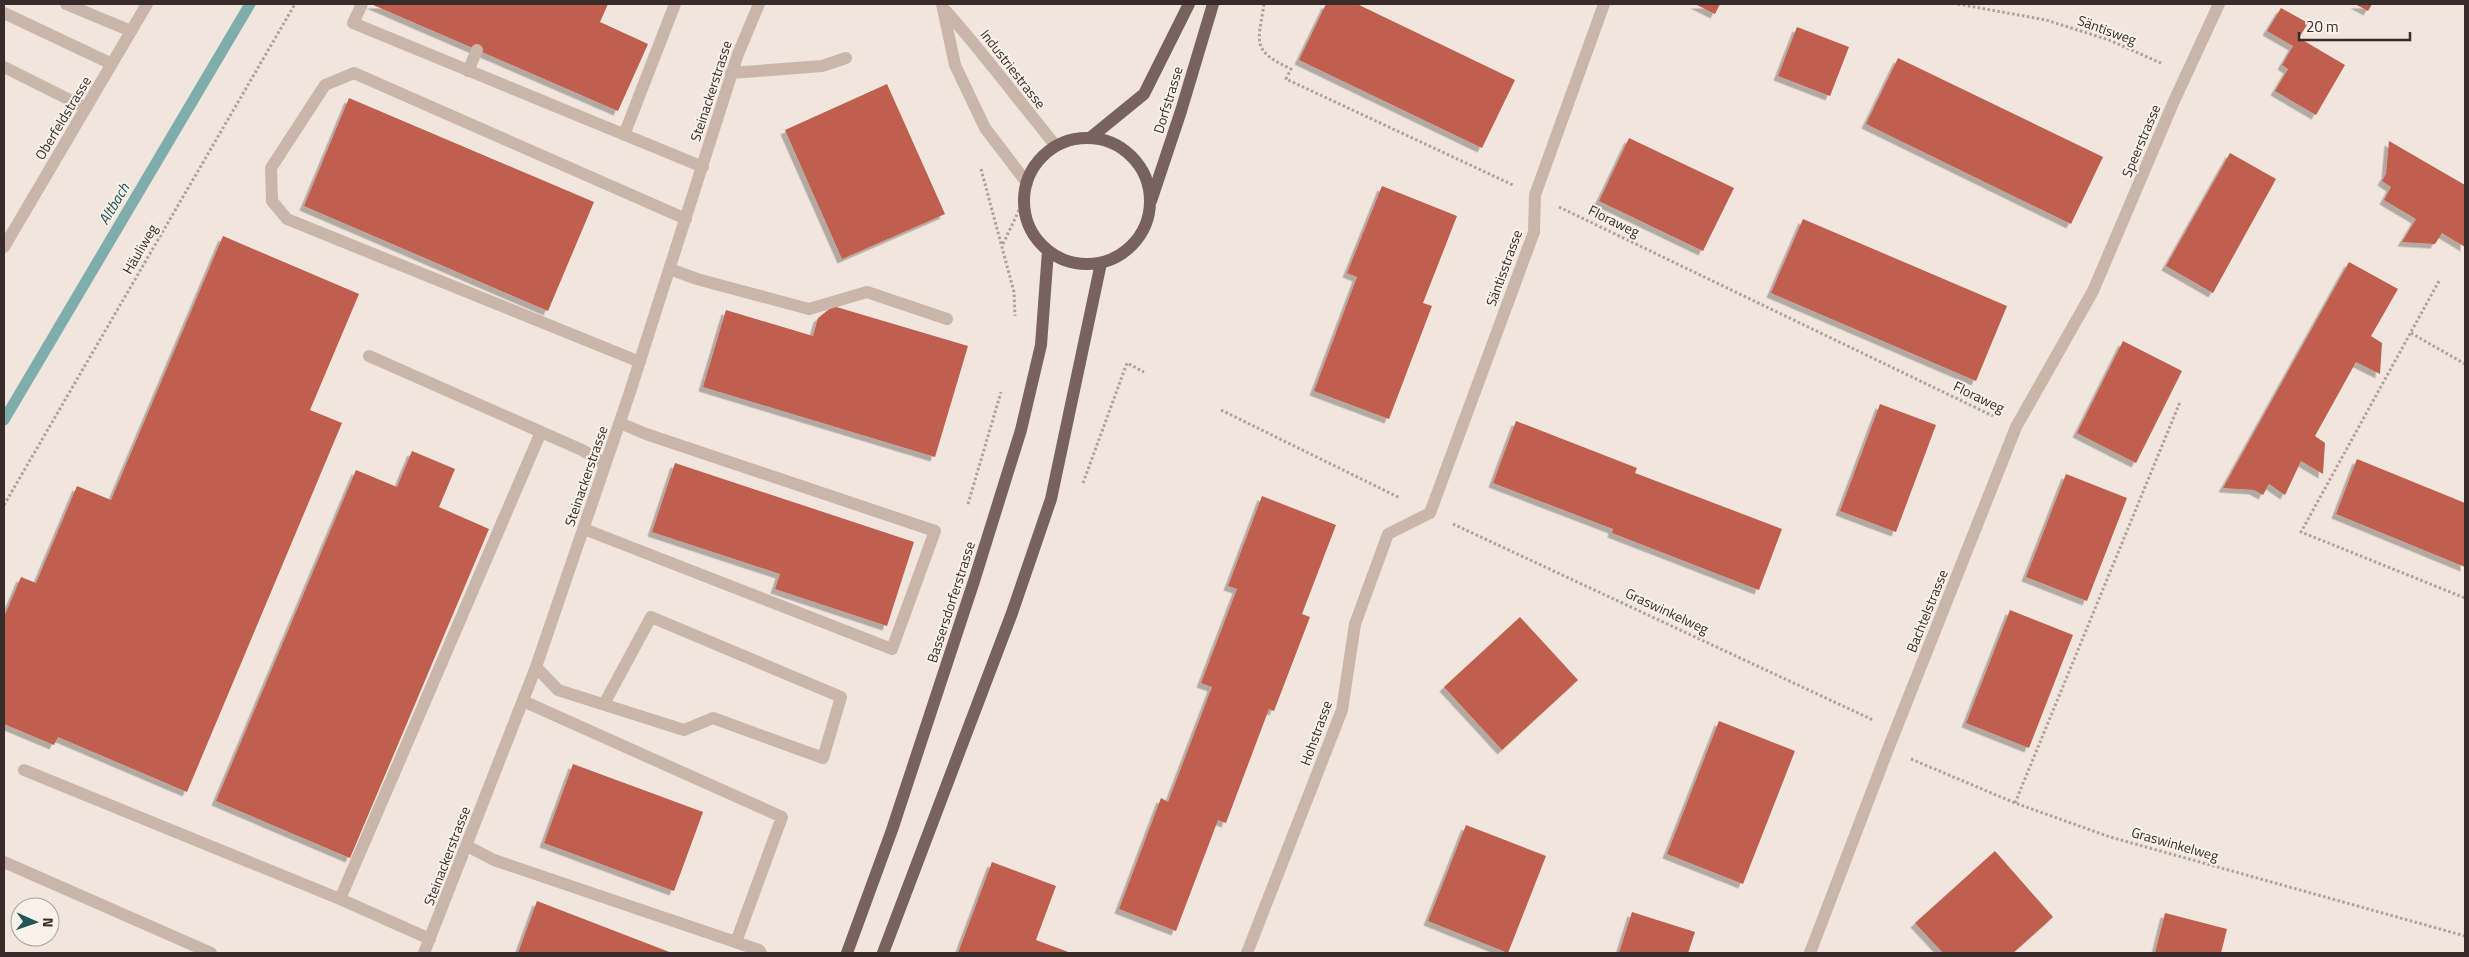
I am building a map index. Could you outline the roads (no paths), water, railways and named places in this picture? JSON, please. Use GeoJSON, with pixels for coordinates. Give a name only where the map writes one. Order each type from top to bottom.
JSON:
{"type":"FeatureCollection","features":[{"type":"Feature","properties":{"kind":"main road","name":"Dorfstrasse"},"geometry":{"type":"LineString","coordinates":[[1090,138],[1144,94],[1189,4]]}},
{"type":"Feature","properties":{"kind":"main road","name":"Dorfstrasse"},"geometry":{"type":"LineString","coordinates":[[1150,205],[1213,4]]}},
{"type":"Feature","properties":{"kind":"main road"},"geometry":{"type":"LineString","coordinates":[[1090,138],[1107,142],[1123,150],[1135,160],[1143,174],[1148,189],[1150,205],[1147,221],[1134,242],[1116,258],[1101,263],[1082,264],[1064,260],[1048,251],[1034,237],[1026,220],[1023,201],[1026,183],[1043,156],[1056,146],[1072,140],[1090,138]]}},
{"type":"Feature","properties":{"kind":"main road","name":"Bassersdorferstrasse"},"geometry":{"type":"LineString","coordinates":[[847,953],[892,830],[974,581],[1021,430],[1041,346],[1048,251]]}},
{"type":"Feature","properties":{"kind":"main road"},"geometry":{"type":"LineString","coordinates":[[883,953],[1012,613],[1051,499],[1101,263]]}},
{"type":"Feature","properties":{"kind":"street"},"geometry":{"type":"LineString","coordinates":[[66,4],[131,31]]}},
{"type":"Feature","properties":{"kind":"street","name":"Oberfeldstrasse"},"geometry":{"type":"LineString","coordinates":[[4,247],[147,4]]}},
{"type":"Feature","properties":{"kind":"street"},"geometry":{"type":"LineString","coordinates":[[362,4],[353,23],[703,167]]}},
{"type":"Feature","properties":{"kind":"street"},"geometry":{"type":"LineString","coordinates":[[624,135],[676,4]]}},
{"type":"Feature","properties":{"kind":"street","name":"Steinackerstrasse"},"geometry":{"type":"LineString","coordinates":[[424,953],[536,667],[620,423],[703,167],[731,73],[748,25],[760,4]]}},
{"type":"Feature","properties":{"kind":"street","name":"Säntisstrasse"},"geometry":{"type":"LineString","coordinates":[[1430,512],[1534,232],[1535,195],[1604,4]]}},
{"type":"Feature","properties":{"kind":"street","name":"Speerstrasse"},"geometry":{"type":"LineString","coordinates":[[2093,291],[2186,74],[2219,4]]}},
{"type":"Feature","properties":{"kind":"street","name":"Industriestrasse"},"geometry":{"type":"LineString","coordinates":[[944,8],[981,50],[1015,96],[1056,146]]}},
{"type":"Feature","properties":{"kind":"street","name":"Industriestrasse"},"geometry":{"type":"LineString","coordinates":[[944,8],[955,65],[985,128],[1026,183]]}},
{"type":"Feature","properties":{"kind":"street"},"geometry":{"type":"LineString","coordinates":[[4,13],[112,64]]}},
{"type":"Feature","properties":{"kind":"street"},"geometry":{"type":"LineString","coordinates":[[468,71],[477,50]]}},
{"type":"Feature","properties":{"kind":"street"},"geometry":{"type":"LineString","coordinates":[[731,73],[822,66],[846,58]]}},
{"type":"Feature","properties":{"kind":"street"},"geometry":{"type":"LineString","coordinates":[[4,67],[86,108]]}},
{"type":"Feature","properties":{"kind":"street"},"geometry":{"type":"LineString","coordinates":[[640,362],[287,219],[272,202],[271,168],[325,85],[354,73],[686,219]]}},
{"type":"Feature","properties":{"kind":"street"},"geometry":{"type":"LineString","coordinates":[[670,269],[697,280],[810,308],[867,292],[947,319]]}},
{"type":"Feature","properties":{"kind":"street","name":"Bachtelstrasse"},"geometry":{"type":"LineString","coordinates":[[1810,953],[1895,731],[2016,427],[2093,291]]}},
{"type":"Feature","properties":{"kind":"street"},"geometry":{"type":"LineString","coordinates":[[369,356],[582,450],[606,464]]}},
{"type":"Feature","properties":{"kind":"street"},"geometry":{"type":"LineString","coordinates":[[584,528],[892,649],[935,531],[646,434],[620,423]]}},
{"type":"Feature","properties":{"kind":"street"},"geometry":{"type":"LineString","coordinates":[[340,899],[541,432]]}},
{"type":"Feature","properties":{"kind":"street","name":"Hohstrasse"},"geometry":{"type":"LineString","coordinates":[[1247,953],[1342,710],[1355,624],[1388,534],[1430,512]]}},
{"type":"Feature","properties":{"kind":"street"},"geometry":{"type":"LineString","coordinates":[[536,667],[558,690],[684,730],[713,718],[823,758],[841,697],[651,618],[604,704]]}},
{"type":"Feature","properties":{"kind":"street"},"geometry":{"type":"LineString","coordinates":[[523,701],[782,817],[736,942]]}},
{"type":"Feature","properties":{"kind":"street"},"geometry":{"type":"LineString","coordinates":[[24,770],[340,899],[430,939]]}},
{"type":"Feature","properties":{"kind":"street"},"geometry":{"type":"LineString","coordinates":[[467,846],[494,860],[759,950],[761,953]]}},
{"type":"Feature","properties":{"kind":"street"},"geometry":{"type":"LineString","coordinates":[[4,862],[211,953]]}},
{"type":"Feature","properties":{"kind":"waterway","name":"Altbach"},"geometry":{"type":"LineString","coordinates":[[4,420],[250,4]]}}]}
